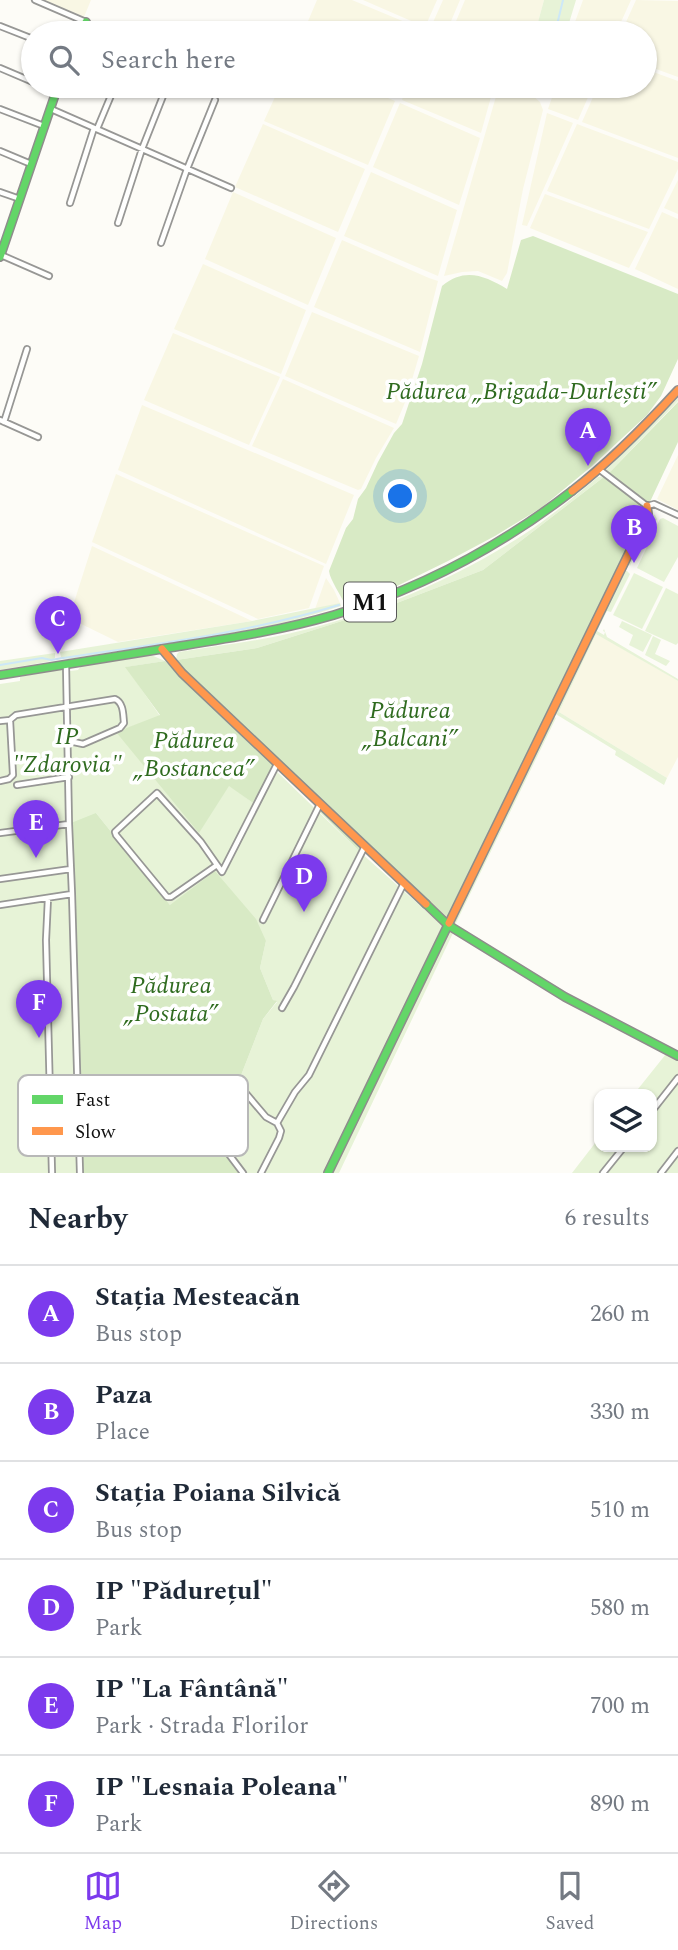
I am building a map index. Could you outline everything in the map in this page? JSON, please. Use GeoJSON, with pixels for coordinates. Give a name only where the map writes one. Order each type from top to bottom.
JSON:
{"type":"FeatureCollection","features":[{"type":"Feature","properties":{"kind":"main road"},"geometry":{"type":"LineString","coordinates":[[0,256],[54,98]]}},
{"type":"Feature","properties":{"kind":"main road","name":"M1"},"geometry":{"type":"LineString","coordinates":[[0,675],[277,630],[407,588],[519,530],[557,504],[633,439],[678,390]]}},
{"type":"Feature","properties":{"kind":"main road"},"geometry":{"type":"LineString","coordinates":[[328,1173],[612,590],[648,514],[648,506]]}},
{"type":"Feature","properties":{"kind":"main road"},"geometry":{"type":"LineString","coordinates":[[162,649],[182,673],[448,925],[565,997],[678,1056]]}},
{"type":"Feature","properties":{"kind":"street"},"geometry":{"type":"LineString","coordinates":[[35,0],[84,21]]}},
{"type":"Feature","properties":{"kind":"street"},"geometry":{"type":"LineString","coordinates":[[0,26],[21,34]]}},
{"type":"Feature","properties":{"kind":"street"},"geometry":{"type":"LineString","coordinates":[[0,68],[21,77]]}},
{"type":"Feature","properties":{"kind":"street"},"geometry":{"type":"LineString","coordinates":[[70,203],[96,129],[110,98]]}},
{"type":"Feature","properties":{"kind":"street"},"geometry":{"type":"LineString","coordinates":[[118,223],[162,98]]}},
{"type":"Feature","properties":{"kind":"street"},"geometry":{"type":"LineString","coordinates":[[161,243],[215,100]]}},
{"type":"Feature","properties":{"kind":"street"},"geometry":{"type":"LineString","coordinates":[[0,109],[44,126]]}},
{"type":"Feature","properties":{"kind":"street"},"geometry":{"type":"LineString","coordinates":[[50,109],[231,188]]}},
{"type":"Feature","properties":{"kind":"street"},"geometry":{"type":"LineString","coordinates":[[0,151],[32,164]]}},
{"type":"Feature","properties":{"kind":"street"},"geometry":{"type":"LineString","coordinates":[[0,192],[20,199]]}},
{"type":"Feature","properties":{"kind":"street"},"geometry":{"type":"LineString","coordinates":[[0,256],[49,276]]}},
{"type":"Feature","properties":{"kind":"street"},"geometry":{"type":"LineString","coordinates":[[27,349],[2,421],[38,436]]}},
{"type":"Feature","properties":{"kind":"street"},"geometry":{"type":"LineString","coordinates":[[599,469],[648,506],[654,504],[678,514]]}},
{"type":"Feature","properties":{"kind":"street"},"geometry":{"type":"LineString","coordinates":[[66,664],[77,1075]]}},
{"type":"Feature","properties":{"kind":"street"},"geometry":{"type":"LineString","coordinates":[[0,721],[10,720],[16,715],[116,699],[121,704],[124,723],[120,728],[83,744],[69,741]]}},
{"type":"Feature","properties":{"kind":"street"},"geometry":{"type":"LineString","coordinates":[[0,781],[13,775],[10,720]]}},
{"type":"Feature","properties":{"kind":"street"},"geometry":{"type":"LineString","coordinates":[[217,865],[171,897],[167,897],[115,832],[157,793],[201,842],[222,872],[277,764]]}},
{"type":"Feature","properties":{"kind":"street"},"geometry":{"type":"LineString","coordinates":[[17,785],[69,777]]}},
{"type":"Feature","properties":{"kind":"street"},"geometry":{"type":"LineString","coordinates":[[263,920],[320,804]]}},
{"type":"Feature","properties":{"kind":"street"},"geometry":{"type":"LineString","coordinates":[[0,833],[69,824]]}},
{"type":"Feature","properties":{"kind":"street"},"geometry":{"type":"LineString","coordinates":[[282,1007],[364,848]]}},
{"type":"Feature","properties":{"kind":"street"},"geometry":{"type":"LineString","coordinates":[[0,879],[71,869]]}},
{"type":"Feature","properties":{"kind":"street"},"geometry":{"type":"LineString","coordinates":[[277,1123],[309,1074],[403,884]]}},
{"type":"Feature","properties":{"kind":"street"},"geometry":{"type":"LineString","coordinates":[[0,905],[72,894]]}},
{"type":"Feature","properties":{"kind":"street"},"geometry":{"type":"LineString","coordinates":[[48,898],[46,940],[49,1075]]}},
{"type":"Feature","properties":{"kind":"street"},"geometry":{"type":"LineString","coordinates":[[657,1105],[678,1078]]}},
{"type":"Feature","properties":{"kind":"street"},"geometry":{"type":"LineString","coordinates":[[248,1096],[266,1118],[277,1123],[281,1131],[261,1173]]}},
{"type":"Feature","properties":{"kind":"street"},"geometry":{"type":"LineString","coordinates":[[661,1173],[678,1151]]}},
{"type":"Feature","properties":{"kind":"street"},"geometry":{"type":"LineString","coordinates":[[603,1173],[620,1152]]}},
{"type":"Feature","properties":{"kind":"street"},"geometry":{"type":"LineString","coordinates":[[230,1156],[243,1173]]}},
{"type":"Feature","properties":{"kind":"shaded area"},"geometry":{"type":"Polygon","coordinates":[[[44,0],[91,0],[84,17],[44,0]]]}},
{"type":"Feature","properties":{"kind":"shaded area"},"geometry":{"type":"Polygon","coordinates":[[[317,0],[352,0],[402,21],[308,21],[317,0]]]}},
{"type":"Feature","properties":{"kind":"shaded area"},"geometry":{"type":"Polygon","coordinates":[[[363,0],[437,0],[428,21],[411,21],[363,0]]]}},
{"type":"Feature","properties":{"kind":"shaded area"},"geometry":{"type":"Polygon","coordinates":[[[443,0],[460,0],[451,21],[434,21],[443,0]]]}},
{"type":"Feature","properties":{"kind":"shaded area"},"geometry":{"type":"Polygon","coordinates":[[[465,0],[544,0],[538,21],[456,21],[465,0]]]}},
{"type":"Feature","properties":{"kind":"shaded area"},"geometry":{"type":"Polygon","coordinates":[[[583,0],[631,0],[621,21],[575,21],[583,0]]]}},
{"type":"Feature","properties":{"kind":"shaded area"},"geometry":{"type":"Polygon","coordinates":[[[636,0],[678,1],[678,77],[657,69],[657,21],[626,21],[636,0]]]}},
{"type":"Feature","properties":{"kind":"shaded area"},"geometry":{"type":"Polygon","coordinates":[[[657,73],[678,81],[678,158],[582,122],[593,98],[657,98],[657,73]]]}},
{"type":"Feature","properties":{"kind":"shaded area"},"geometry":{"type":"Polygon","coordinates":[[[275,98],[388,98],[395,101],[368,165],[264,121],[275,98]]]}},
{"type":"Feature","properties":{"kind":"shaded area"},"geometry":{"type":"Polygon","coordinates":[[[403,98],[491,98],[481,133],[402,100],[403,98]]]}},
{"type":"Feature","properties":{"kind":"shaded area"},"geometry":{"type":"Polygon","coordinates":[[[496,98],[535,98],[543,110],[523,189],[507,273],[502,281],[478,271],[444,276],[496,98]]]}},
{"type":"Feature","properties":{"kind":"shaded area"},"geometry":{"type":"Polygon","coordinates":[[[552,98],[588,98],[578,120],[548,109],[552,98]]]}},
{"type":"Feature","properties":{"kind":"shaded area"},"geometry":{"type":"Polygon","coordinates":[[[400,103],[480,138],[459,205],[373,167],[400,103]]]}},
{"type":"Feature","properties":{"kind":"shaded area"},"geometry":{"type":"Polygon","coordinates":[[[547,113],[573,123],[527,226],[522,225],[547,113]]]}},
{"type":"Feature","properties":{"kind":"shaded area"},"geometry":{"type":"Polygon","coordinates":[[[263,124],[365,169],[338,232],[235,187],[263,124]]]}},
{"type":"Feature","properties":{"kind":"shaded area"},"geometry":{"type":"Polygon","coordinates":[[[577,124],[678,162],[678,169],[649,229],[547,191],[577,124]]]}},
{"type":"Feature","properties":{"kind":"shaded area"},"geometry":{"type":"Polygon","coordinates":[[[371,172],[457,210],[438,276],[344,236],[371,172]]]}},
{"type":"Feature","properties":{"kind":"shaded area"},"geometry":{"type":"Polygon","coordinates":[[[678,180],[678,214],[664,208],[678,180]]]}},
{"type":"Feature","properties":{"kind":"shaded area"},"geometry":{"type":"Polygon","coordinates":[[[233,192],[336,238],[308,305],[205,259],[233,192]]]}},
{"type":"Feature","properties":{"kind":"shaded area"},"geometry":{"type":"Polygon","coordinates":[[[545,194],[648,232],[629,268],[530,228],[545,194]]]}},
{"type":"Feature","properties":{"kind":"shaded area"},"geometry":{"type":"Polygon","coordinates":[[[662,212],[678,219],[678,289],[635,269],[662,212]]]}},
{"type":"Feature","properties":{"kind":"shaded area"},"geometry":{"type":"Polygon","coordinates":[[[342,240],[438,281],[420,352],[314,307],[342,240]]]}},
{"type":"Feature","properties":{"kind":"shaded area"},"geometry":{"type":"Polygon","coordinates":[[[203,264],[306,310],[281,374],[174,329],[203,264]]]}},
{"type":"Feature","properties":{"kind":"shaded area"},"geometry":{"type":"Polygon","coordinates":[[[312,312],[419,356],[396,424],[285,376],[312,312]]]}},
{"type":"Feature","properties":{"kind":"shaded area"},"geometry":{"type":"Polygon","coordinates":[[[173,333],[280,377],[249,445],[144,400],[173,333]]]}},
{"type":"Feature","properties":{"kind":"shaded area"},"geometry":{"type":"Polygon","coordinates":[[[283,379],[394,428],[361,489],[252,446],[283,379]]]}},
{"type":"Feature","properties":{"kind":"shaded area"},"geometry":{"type":"Polygon","coordinates":[[[142,405],[354,495],[326,564],[118,470],[142,405]]]}},
{"type":"Feature","properties":{"kind":"shaded area"},"geometry":{"type":"Polygon","coordinates":[[[678,455],[678,510],[657,499],[678,455]]]}},
{"type":"Feature","properties":{"kind":"shaded area"},"geometry":{"type":"Polygon","coordinates":[[[116,474],[324,566],[309,608],[258,619],[92,542],[116,474]]]}},
{"type":"Feature","properties":{"kind":"shaded area"},"geometry":{"type":"Polygon","coordinates":[[[92,546],[252,621],[118,642],[69,618],[92,546]]]}},
{"type":"Feature","properties":{"kind":"shaded area"},"geometry":{"type":"Polygon","coordinates":[[[326,578],[340,603],[315,609],[326,578]]]}},
{"type":"Feature","properties":{"kind":"shaded area"},"geometry":{"type":"Polygon","coordinates":[[[596,633],[678,681],[678,757],[667,778],[559,712],[596,633]]]}},
{"type":"Feature","properties":{"kind":"green space"},"geometry":{"type":"Polygon","coordinates":[[[544,0],[576,0],[570,21],[538,21],[544,0]]]}},
{"type":"Feature","properties":{"kind":"green space","name":"Pădurea „Brigada-Durlești”"},"geometry":{"type":"Polygon","coordinates":[[[533,236],[678,294],[678,359],[661,396],[647,415],[541,508],[448,561],[393,588],[345,605],[329,571],[346,528],[353,519],[358,499],[394,433],[402,424],[422,364],[442,286],[450,280],[467,275],[483,277],[507,289],[521,240],[533,236]]]}},
{"type":"Feature","properties":{"kind":"green space"},"geometry":{"type":"Polygon","coordinates":[[[678,398],[678,401],[609,473],[606,470],[678,398]]]}},
{"type":"Feature","properties":{"kind":"green space","name":"Pădurea „Balcani”"},"geometry":{"type":"Polygon","coordinates":[[[678,402],[678,442],[584,643],[513,781],[448,918],[349,828],[184,671],[176,660],[257,648],[389,606],[483,570],[609,473],[678,402]]]}},
{"type":"Feature","properties":{"kind":"green space"},"geometry":{"type":"Polygon","coordinates":[[[605,476],[483,570],[389,606],[257,648],[176,660],[179,652],[261,639],[339,620],[434,584],[523,535],[598,477],[605,476]]]}},
{"type":"Feature","properties":{"kind":"green space"},"geometry":{"type":"Polygon","coordinates":[[[651,513],[657,519],[636,560],[633,559],[630,566],[627,561],[651,513]]]}},
{"type":"Feature","properties":{"kind":"green space"},"geometry":{"type":"Polygon","coordinates":[[[660,519],[678,526],[678,557],[664,582],[637,568],[660,519]]]}},
{"type":"Feature","properties":{"kind":"green space"},"geometry":{"type":"Polygon","coordinates":[[[623,570],[630,574],[611,612],[607,611],[597,631],[604,635],[604,629],[607,637],[678,681],[596,634],[559,712],[667,778],[664,785],[615,755],[616,751],[554,713],[623,570]]]}},
{"type":"Feature","properties":{"kind":"green space"},"geometry":{"type":"Polygon","coordinates":[[[634,573],[663,587],[642,629],[613,615],[634,573]]]}},
{"type":"Feature","properties":{"kind":"green space"},"geometry":{"type":"Polygon","coordinates":[[[666,588],[678,594],[676,645],[645,631],[666,588]]]}},
{"type":"Feature","properties":{"kind":"green space"},"geometry":{"type":"Polygon","coordinates":[[[340,603],[341,606],[274,625],[206,638],[69,659],[61,657],[60,652],[252,621],[340,603]]]}},
{"type":"Feature","properties":{"kind":"green space"},"geometry":{"type":"Polygon","coordinates":[[[622,621],[652,635],[643,652],[629,645],[633,635],[619,627],[622,621]]]}},
{"type":"Feature","properties":{"kind":"green space"},"geometry":{"type":"Polygon","coordinates":[[[653,636],[661,640],[655,654],[670,661],[666,666],[645,655],[653,636]]]}},
{"type":"Feature","properties":{"kind":"green space"},"geometry":{"type":"Polygon","coordinates":[[[55,653],[52,661],[0,670],[0,661],[55,653]]]}},
{"type":"Feature","properties":{"kind":"green space","name":"IP \"Zdarovia\""},"geometry":{"type":"Polygon","coordinates":[[[151,655],[165,661],[126,667],[160,716],[117,732],[199,832],[229,785],[253,803],[272,767],[360,852],[444,927],[325,1173],[240,1173],[227,1156],[248,1156],[248,1075],[241,1075],[263,1019],[277,1002],[273,1000],[260,968],[266,941],[170,905],[96,813],[86,1075],[18,1075],[18,1156],[83,1156],[82,1173],[0,1173],[0,684],[60,669],[65,673],[78,670],[81,666],[151,655]]]}},
{"type":"Feature","properties":{"kind":"green space","name":"Pădurea „Bostancea”"},"geometry":{"type":"Polygon","coordinates":[[[165,661],[274,765],[253,803],[229,786],[199,833],[116,732],[160,715],[125,667],[165,661]]]}},
{"type":"Feature","properties":{"kind":"green space"},"geometry":{"type":"Polygon","coordinates":[[[552,716],[556,718],[455,925],[451,923],[552,716]]]}},
{"type":"Feature","properties":{"kind":"green space"},"geometry":{"type":"Polygon","coordinates":[[[321,807],[362,848],[360,852],[319,811],[321,807]]]}},
{"type":"Feature","properties":{"kind":"green space","name":"Pădurea „Postata”"},"geometry":{"type":"Polygon","coordinates":[[[96,813],[170,905],[215,871],[256,919],[266,941],[260,968],[273,1000],[277,1001],[263,1019],[241,1075],[79,1075],[71,823],[96,813]]]}},
{"type":"Feature","properties":{"kind":"green space"},"geometry":{"type":"Polygon","coordinates":[[[449,931],[453,933],[339,1173],[331,1173],[449,931]]]}},
{"type":"Feature","properties":{"kind":"green space"},"geometry":{"type":"Polygon","coordinates":[[[673,1050],[678,1052],[678,1173],[572,1173],[594,1144],[594,1152],[657,1152],[657,1089],[638,1089],[666,1054],[669,1055],[673,1050]]]}},
{"type":"Feature","properties":{"kind":"green space","name":"Pădurea „Postata”"},"geometry":{"type":"Polygon","coordinates":[[[81,1156],[227,1156],[240,1173],[82,1173],[81,1156]]]}},
{"type":"Feature","properties":{"kind":"waterway"},"geometry":{"type":"LineString","coordinates":[[558,21],[563,0]]}},
{"type":"Feature","properties":{"kind":"waterway"},"geometry":{"type":"LineString","coordinates":[[0,665],[196,638],[268,624],[339,605]]}},
{"type":"Feature","properties":{"kind":"traffic: fast"},"geometry":{"type":"LineString","coordinates":[[0,257],[54,98]]}},
{"type":"Feature","properties":{"kind":"traffic: fast"},"geometry":{"type":"LineString","coordinates":[[0,675],[251,634],[334,615],[397,592],[459,564],[517,530],[572,491]]}},
{"type":"Feature","properties":{"kind":"traffic: fast"},"geometry":{"type":"LineString","coordinates":[[328,1173],[448,925],[426,904]]}},
{"type":"Feature","properties":{"kind":"traffic: fast"},"geometry":{"type":"LineString","coordinates":[[449,923],[448,925],[565,997],[678,1056]]}},
{"type":"Feature","properties":{"kind":"traffic: slow"},"geometry":{"type":"LineString","coordinates":[[572,491],[627,443],[678,390]]}},
{"type":"Feature","properties":{"kind":"traffic: slow"},"geometry":{"type":"LineString","coordinates":[[449,923],[648,514],[647,506]]}},
{"type":"Feature","properties":{"kind":"traffic: slow"},"geometry":{"type":"LineString","coordinates":[[162,649],[182,673],[426,904]]}},
{"type":"Feature","properties":{"kind":"place","name":"Stația Mesteacăn"},"geometry":{"type":"Point","coordinates":[588,466]}},
{"type":"Feature","properties":{"kind":"place","name":"Paza"},"geometry":{"type":"Point","coordinates":[634,563]}},
{"type":"Feature","properties":{"kind":"place","name":"Stația Poiana Silvică"},"geometry":{"type":"Point","coordinates":[58,654]}},
{"type":"Feature","properties":{"kind":"place","name":"IP \"La Fântână\""},"geometry":{"type":"Point","coordinates":[36,858]}},
{"type":"Feature","properties":{"kind":"place","name":"IP \"Pădurețul\""},"geometry":{"type":"Point","coordinates":[304,912]}},
{"type":"Feature","properties":{"kind":"place","name":"IP \"Lesnaia Poleana\""},"geometry":{"type":"Point","coordinates":[39,1038]}}]}
